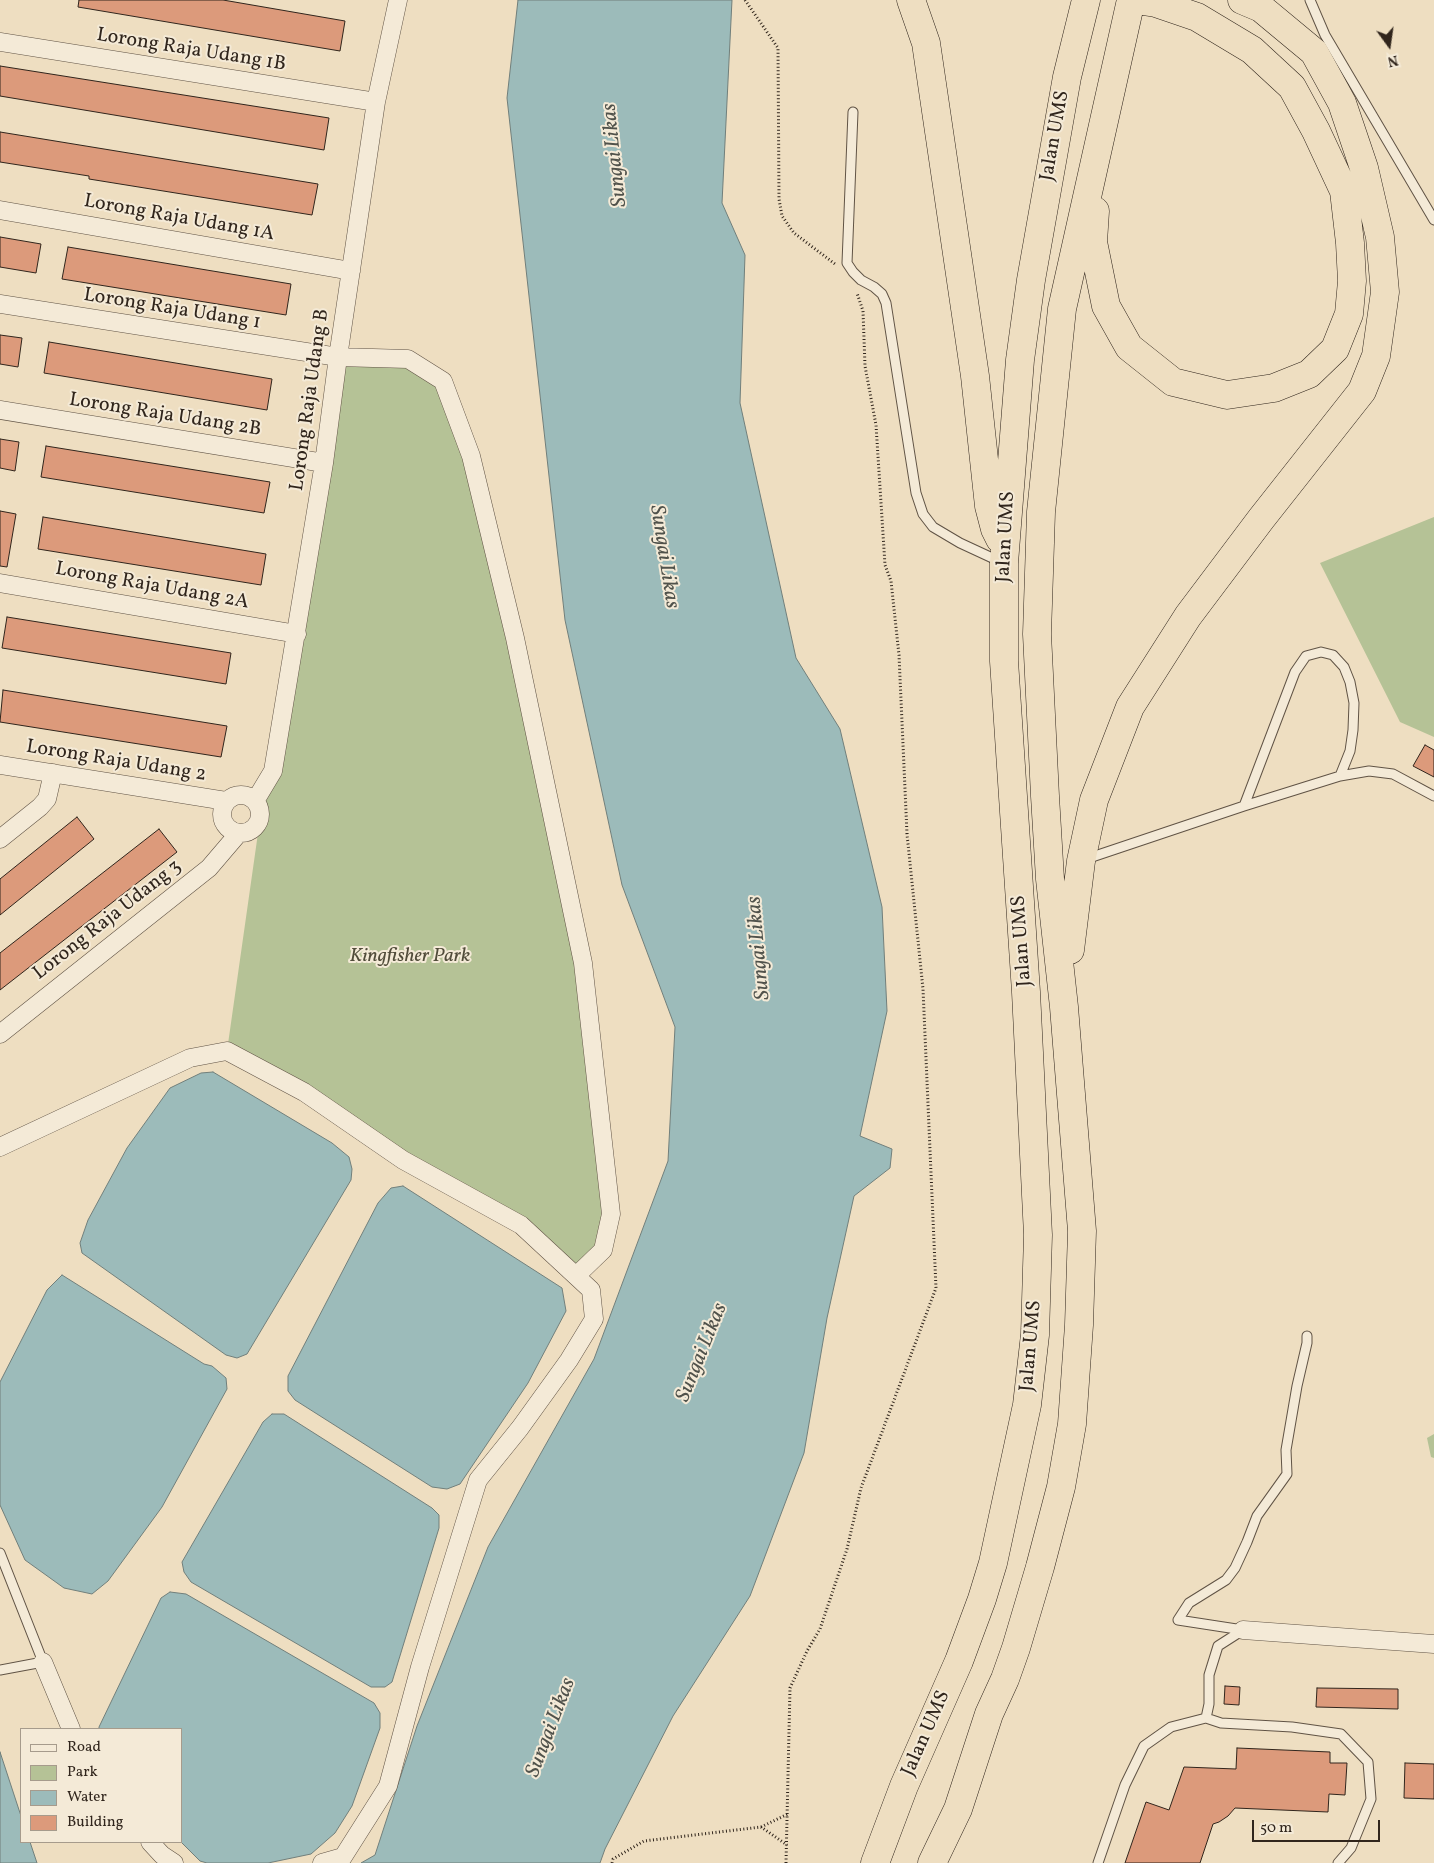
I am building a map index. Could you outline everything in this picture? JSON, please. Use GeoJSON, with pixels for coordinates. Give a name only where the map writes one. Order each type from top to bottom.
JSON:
{"type":"FeatureCollection","features":[{"type":"Feature","properties":{"kind":"highway"},"geometry":{"type":"LineString","coordinates":[[911,0],[926,43],[975,376],[988,506],[1004,555]]}},
{"type":"Feature","properties":{"kind":"highway","name":"Jalan UMS"},"geometry":{"type":"LineString","coordinates":[[875,1863],[904,1786],[959,1662],[982,1599],[995,1555],[1027,1405],[1035,1335],[1038,1235],[1026,992],[1004,661],[1004,555],[1020,360],[1033,271],[1067,77],[1086,0]]}},
{"type":"Feature","properties":{"kind":"highway","name":"Jalan UMS"},"geometry":{"type":"LineString","coordinates":[[932,1863],[958,1809],[989,1714],[1005,1680],[1016,1648],[1061,1487],[1072,1424],[1079,1325],[1082,1231],[1064,1007],[1050,879],[1037,634],[1041,512],[1062,309],[1131,0]]}},
{"type":"Feature","properties":{"kind":"highway"},"geometry":{"type":"LineString","coordinates":[[1102,135],[1093,242],[1106,306],[1129,347],[1173,382],[1226,395],[1274,388],[1309,374],[1335,349],[1349,314],[1352,281],[1344,191],[1292,87],[1252,50],[1197,17],[1156,3],[1136,0]]}},
{"type":"Feature","properties":{"kind":"highway"},"geometry":{"type":"LineString","coordinates":[[1064,1007],[1080,860],[1094,800],[1130,707],[1188,616],[1261,519],[1362,391],[1376,356],[1385,292],[1380,237],[1364,168],[1342,103],[1314,52],[1261,8],[1242,0]]}},
{"type":"Feature","properties":{"kind":"street","name":"Lorong Raja Udang B"},"geometry":{"type":"LineString","coordinates":[[256,801],[273,771],[324,463],[376,102],[398,0]]}},
{"type":"Feature","properties":{"kind":"street","name":"Lorong Raja Udang 1B"},"geometry":{"type":"LineString","coordinates":[[0,42],[376,102]]}},
{"type":"Feature","properties":{"kind":"street","name":"Lorong Raja Udang 1A"},"geometry":{"type":"LineString","coordinates":[[0,210],[351,271]]}},
{"type":"Feature","properties":{"kind":"street","name":"Lorong Raja Udang 1"},"geometry":{"type":"LineString","coordinates":[[0,304],[338,357],[408,358],[443,381],[471,456],[515,638],[583,963],[611,1214],[603,1250],[577,1275]]}},
{"type":"Feature","properties":{"kind":"street","name":"Lorong Raja Udang 2B"},"geometry":{"type":"LineString","coordinates":[[0,410],[324,463]]}},
{"type":"Feature","properties":{"kind":"street","name":"Lorong Raja Udang 2A"},"geometry":{"type":"LineString","coordinates":[[0,583],[297,634]]}},
{"type":"Feature","properties":{"kind":"street","name":"Lorong Raja Udang 2"},"geometry":{"type":"LineString","coordinates":[[0,765],[226,801]]}},
{"type":"Feature","properties":{"kind":"street"},"geometry":{"type":"LineString","coordinates":[[0,839],[40,807],[47,799],[53,773]]}},
{"type":"Feature","properties":{"kind":"street"},"geometry":{"type":"LineString","coordinates":[[235,795],[246,795],[256,801],[261,812],[258,824],[250,832],[238,834],[226,828],[220,815],[226,801],[235,795]]}},
{"type":"Feature","properties":{"kind":"street","name":"Lorong Raja Udang 3"},"geometry":{"type":"LineString","coordinates":[[0,1034],[209,868],[238,834]]}},
{"type":"Feature","properties":{"kind":"street"},"geometry":{"type":"LineString","coordinates":[[0,1147],[190,1058],[227,1051],[304,1092],[403,1160],[521,1225],[592,1290],[594,1319],[569,1360],[520,1428],[478,1480],[420,1667],[388,1786],[343,1860],[322,1863]]}},
{"type":"Feature","properties":{"kind":"street"},"geometry":{"type":"LineString","coordinates":[[1243,1630],[1432,1645]]}},
{"type":"Feature","properties":{"kind":"street"},"geometry":{"type":"LineString","coordinates":[[43,1662],[71,1728]]}},
{"type":"Feature","properties":{"kind":"street"},"geometry":{"type":"LineString","coordinates":[[151,1843],[162,1855],[174,1863]]}},
{"type":"Feature","properties":{"kind":"lane"},"geometry":{"type":"LineString","coordinates":[[1310,0],[1325,35],[1434,220]]}},
{"type":"Feature","properties":{"kind":"lane"},"geometry":{"type":"LineString","coordinates":[[853,112],[848,263],[861,280],[874,286],[882,294],[886,304],[916,493],[923,514],[933,527],[960,543],[1004,555]]}},
{"type":"Feature","properties":{"kind":"lane"},"geometry":{"type":"LineString","coordinates":[[1244,806],[1295,672],[1306,656],[1321,652],[1333,655],[1344,667],[1350,682],[1354,703],[1350,751],[1340,776]]}},
{"type":"Feature","properties":{"kind":"lane"},"geometry":{"type":"LineString","coordinates":[[1080,860],[1340,776],[1369,771],[1393,774],[1434,796]]}},
{"type":"Feature","properties":{"kind":"lane"},"geometry":{"type":"LineString","coordinates":[[1243,1630],[1178,1620],[1190,1603],[1226,1580],[1235,1568],[1248,1542],[1257,1516],[1288,1474],[1286,1450],[1307,1336]]}},
{"type":"Feature","properties":{"kind":"lane"},"geometry":{"type":"LineString","coordinates":[[0,1553],[43,1662],[0,1670]]}},
{"type":"Feature","properties":{"kind":"lane"},"geometry":{"type":"LineString","coordinates":[[1206,1718],[1209,1704],[1209,1675],[1218,1646],[1243,1630]]}},
{"type":"Feature","properties":{"kind":"lane"},"geometry":{"type":"LineString","coordinates":[[1098,1863],[1125,1785],[1144,1746],[1171,1727],[1206,1718],[1221,1723],[1292,1727],[1341,1734],[1368,1762],[1371,1799],[1351,1848],[1338,1863]]}},
{"type":"Feature","properties":{"kind":"path"},"geometry":{"type":"LineString","coordinates":[[745,0],[778,48],[779,199],[782,216],[794,233],[833,262],[839,270]]}},
{"type":"Feature","properties":{"kind":"path"},"geometry":{"type":"LineString","coordinates":[[786,1863],[790,1688],[807,1651],[820,1629],[847,1549],[861,1488],[936,1288],[923,990],[907,834],[899,655],[891,581],[885,565],[876,424],[865,366],[863,311],[857,291]]}},
{"type":"Feature","properties":{"kind":"path"},"geometry":{"type":"LineString","coordinates":[[612,1863],[613,1859],[644,1841],[761,1827],[788,1814]]}},
{"type":"Feature","properties":{"kind":"path"},"geometry":{"type":"LineString","coordinates":[[761,1827],[787,1845]]}},
{"type":"Feature","properties":{"kind":"green space","name":"Kingfisher Park"},"geometry":{"type":"Polygon","coordinates":[[[338,357],[408,359],[443,381],[471,456],[583,963],[606,1181],[603,1250],[577,1275],[521,1225],[227,1051],[261,812],[255,801],[273,771],[338,357]]]}},
{"type":"Feature","properties":{"kind":"green space"},"geometry":{"type":"Polygon","coordinates":[[[1434,517],[1434,737],[1400,722],[1320,563],[1434,517]]]}},
{"type":"Feature","properties":{"kind":"green space"},"geometry":{"type":"Polygon","coordinates":[[[1434,1434],[1434,1458],[1431,1457],[1427,1438],[1434,1434]]]}},
{"type":"Feature","properties":{"kind":"water","name":"Sungai Likas"},"geometry":{"type":"Polygon","coordinates":[[[518,0],[732,0],[722,203],[745,255],[740,403],[796,658],[840,729],[882,907],[887,1011],[860,1136],[892,1149],[890,1168],[854,1196],[827,1318],[804,1453],[750,1596],[673,1716],[605,1849],[600,1863],[361,1863],[375,1855],[417,1726],[488,1547],[594,1359],[668,1161],[675,1027],[622,885],[565,620],[507,98],[518,0]]]}},
{"type":"Feature","properties":{"kind":"water"},"geometry":{"type":"Polygon","coordinates":[[[213,1072],[332,1143],[349,1157],[352,1169],[351,1180],[247,1354],[237,1358],[226,1355],[82,1253],[80,1243],[88,1220],[127,1148],[170,1088],[201,1073],[213,1072]]]}},
{"type":"Feature","properties":{"kind":"water"},"geometry":{"type":"Polygon","coordinates":[[[403,1186],[562,1288],[566,1311],[528,1383],[460,1484],[447,1489],[432,1487],[295,1400],[288,1391],[288,1376],[378,1203],[391,1188],[403,1186]]]}},
{"type":"Feature","properties":{"kind":"water"},"geometry":{"type":"Polygon","coordinates":[[[62,1275],[204,1364],[212,1366],[226,1378],[227,1389],[162,1507],[108,1581],[92,1594],[64,1588],[25,1560],[0,1505],[0,1382],[47,1290],[62,1275]]]}},
{"type":"Feature","properties":{"kind":"water"},"geometry":{"type":"Polygon","coordinates":[[[272,1414],[284,1414],[432,1508],[439,1515],[439,1528],[392,1682],[385,1687],[371,1687],[191,1582],[184,1572],[182,1562],[263,1422],[272,1414]]]}},
{"type":"Feature","properties":{"kind":"water"},"geometry":{"type":"Polygon","coordinates":[[[170,1592],[186,1594],[374,1703],[380,1713],[380,1728],[352,1806],[335,1833],[311,1854],[268,1863],[207,1863],[200,1861],[182,1843],[182,1728],[99,1728],[161,1598],[170,1592]]]}},
{"type":"Feature","properties":{"kind":"water"},"geometry":{"type":"Polygon","coordinates":[[[0,1752],[20,1813],[20,1843],[30,1843],[37,1863],[0,1863],[0,1752]]]}},
{"type":"Feature","properties":{"kind":"building"},"geometry":{"type":"Polygon","coordinates":[[[79,0],[223,0],[345,21],[340,51],[78,7],[79,0]]]}},
{"type":"Feature","properties":{"kind":"building"},"geometry":{"type":"Polygon","coordinates":[[[0,66],[329,118],[324,150],[0,96],[0,66]]]}},
{"type":"Feature","properties":{"kind":"building"},"geometry":{"type":"Polygon","coordinates":[[[0,132],[318,184],[312,215],[89,179],[89,176],[0,162],[0,132]]]}},
{"type":"Feature","properties":{"kind":"building"},"geometry":{"type":"Polygon","coordinates":[[[0,237],[41,244],[36,273],[0,267],[0,237]]]}},
{"type":"Feature","properties":{"kind":"building"},"geometry":{"type":"Polygon","coordinates":[[[68,247],[291,284],[286,315],[62,279],[68,247]]]}},
{"type":"Feature","properties":{"kind":"building"},"geometry":{"type":"Polygon","coordinates":[[[0,335],[22,338],[18,367],[0,364],[0,335]]]}},
{"type":"Feature","properties":{"kind":"building"},"geometry":{"type":"Polygon","coordinates":[[[49,342],[272,379],[267,410],[44,373],[49,342]]]}},
{"type":"Feature","properties":{"kind":"building"},"geometry":{"type":"Polygon","coordinates":[[[0,439],[19,442],[15,471],[0,468],[0,439]]]}},
{"type":"Feature","properties":{"kind":"building"},"geometry":{"type":"Polygon","coordinates":[[[46,446],[270,482],[264,513],[41,477],[46,446]]]}},
{"type":"Feature","properties":{"kind":"building"},"geometry":{"type":"Polygon","coordinates":[[[0,511],[16,514],[7,567],[0,566],[0,511]]]}},
{"type":"Feature","properties":{"kind":"building"},"geometry":{"type":"Polygon","coordinates":[[[43,517],[266,554],[261,585],[38,549],[43,517]]]}},
{"type":"Feature","properties":{"kind":"building"},"geometry":{"type":"Polygon","coordinates":[[[7,617],[231,653],[226,684],[2,648],[7,617]]]}},
{"type":"Feature","properties":{"kind":"building"},"geometry":{"type":"Polygon","coordinates":[[[3,690],[227,726],[221,757],[0,722],[3,690]]]}},
{"type":"Feature","properties":{"kind":"building"},"geometry":{"type":"Polygon","coordinates":[[[1425,745],[1434,750],[1434,777],[1413,766],[1425,745]]]}},
{"type":"Feature","properties":{"kind":"building"},"geometry":{"type":"Polygon","coordinates":[[[77,817],[94,839],[0,915],[0,879],[77,817]]]}},
{"type":"Feature","properties":{"kind":"building"},"geometry":{"type":"Polygon","coordinates":[[[159,829],[177,852],[0,990],[0,953],[159,829]]]}},
{"type":"Feature","properties":{"kind":"building"},"geometry":{"type":"Polygon","coordinates":[[[1225,1686],[1240,1687],[1239,1705],[1224,1704],[1225,1686]]]}},
{"type":"Feature","properties":{"kind":"building"},"geometry":{"type":"Polygon","coordinates":[[[1317,1688],[1398,1689],[1398,1709],[1316,1707],[1317,1688]]]}},
{"type":"Feature","properties":{"kind":"building"},"geometry":{"type":"Polygon","coordinates":[[[1237,1748],[1330,1752],[1330,1763],[1347,1763],[1345,1795],[1329,1794],[1328,1812],[1235,1808],[1228,1816],[1213,1824],[1200,1863],[1125,1863],[1146,1802],[1169,1810],[1184,1767],[1236,1769],[1237,1748]]]}},
{"type":"Feature","properties":{"kind":"building"},"geometry":{"type":"Polygon","coordinates":[[[1405,1763],[1434,1764],[1434,1799],[1404,1798],[1405,1763]]]}}]}
